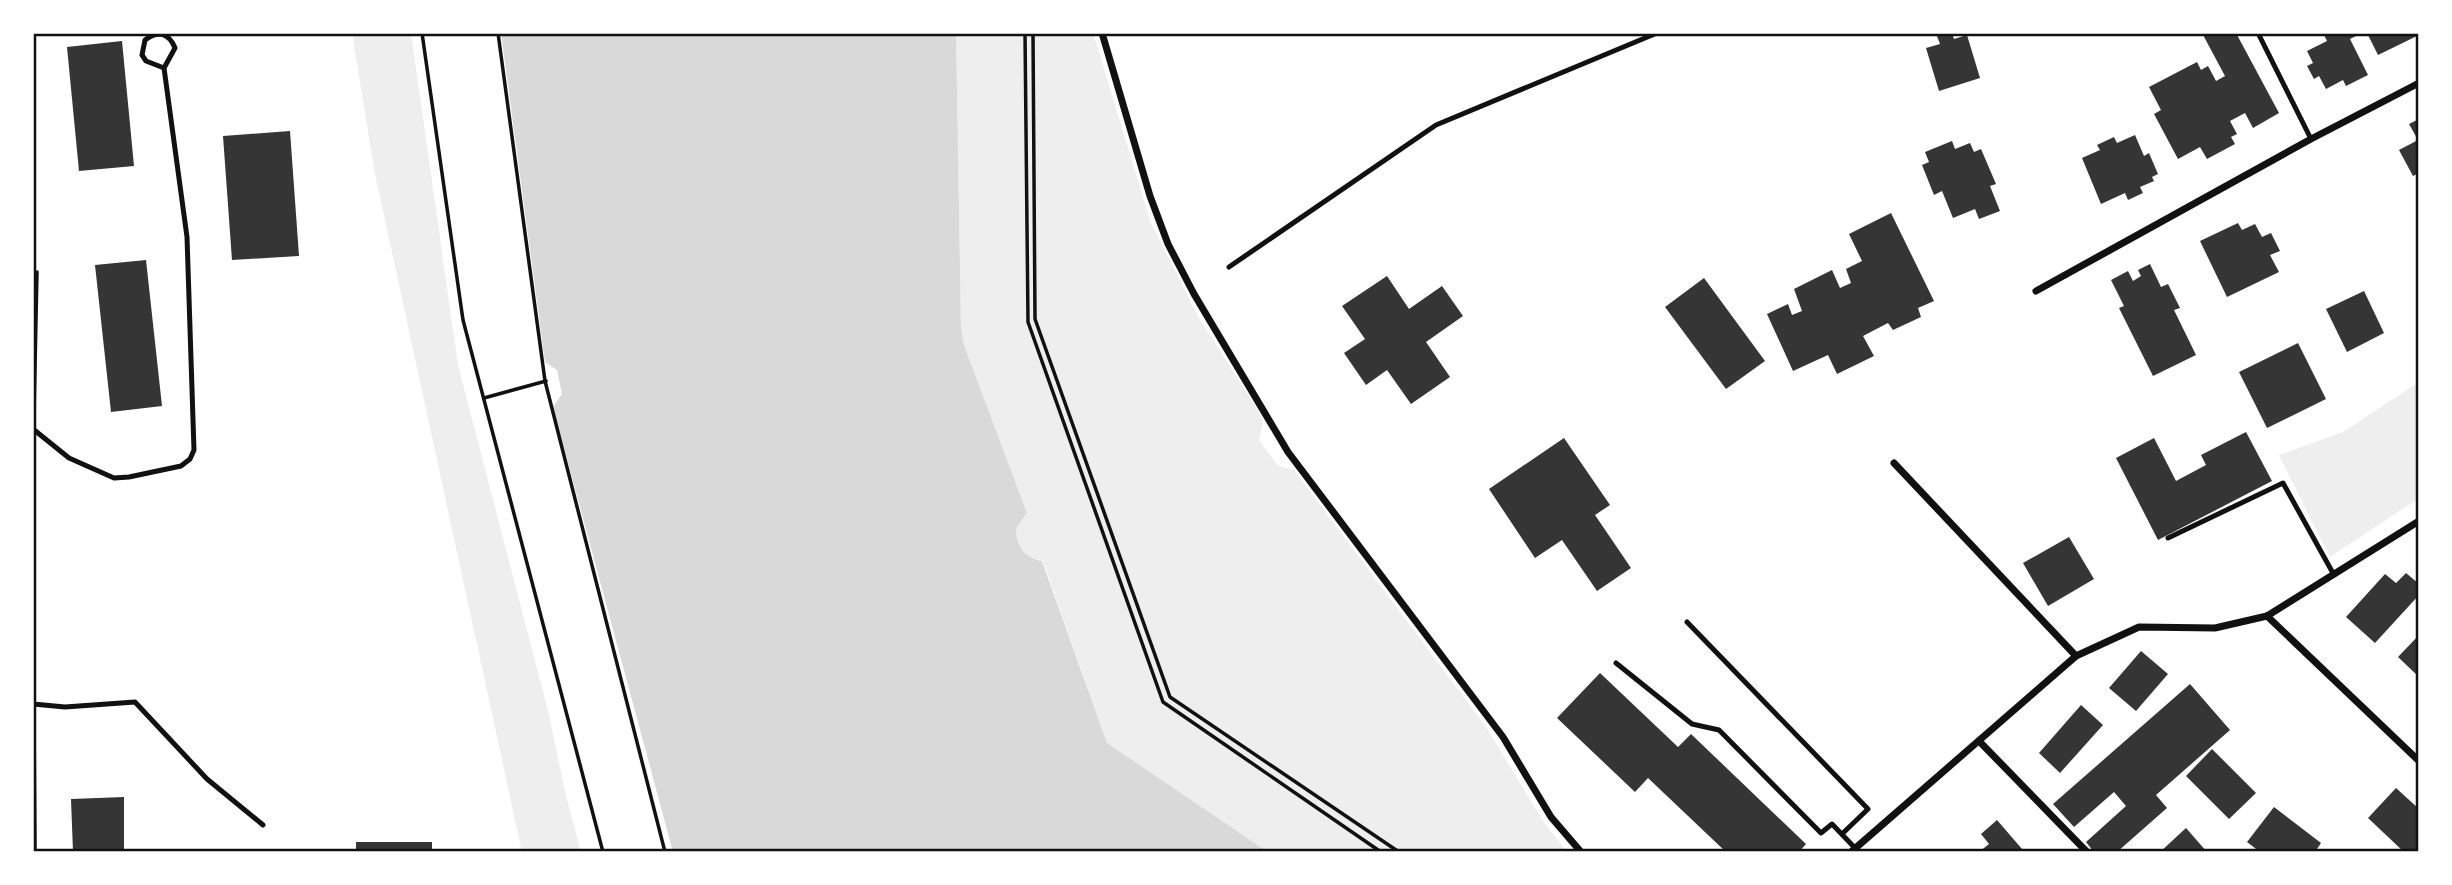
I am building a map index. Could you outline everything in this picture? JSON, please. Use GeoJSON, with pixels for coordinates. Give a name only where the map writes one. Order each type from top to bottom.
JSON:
{"type":"FeatureCollection","features":[{"type":"Feature","properties":{"kind":"street"},"geometry":{"type":"LineString","coordinates":[[1102,33],[1150,197],[1168,244],[1201,305],[1288,452],[1503,737],[1551,817],[1581,852]]}},
{"type":"Feature","properties":{"kind":"street"},"geometry":{"type":"LineString","coordinates":[[2036,291],[2311,139],[2419,83]]}},
{"type":"Feature","properties":{"kind":"street"},"geometry":{"type":"LineString","coordinates":[[1894,464],[2077,656]]}},
{"type":"Feature","properties":{"kind":"street"},"geometry":{"type":"LineString","coordinates":[[1853,850],[2077,656],[2138,627],[2215,628],[2267,616],[2419,521]]}},
{"type":"Feature","properties":{"kind":"street"},"geometry":{"type":"LineString","coordinates":[[2267,616],[2419,761]]}},
{"type":"Feature","properties":{"kind":"street"},"geometry":{"type":"LineString","coordinates":[[1979,741],[2087,852]]}},
{"type":"Feature","properties":{"kind":"lane"},"geometry":{"type":"LineString","coordinates":[[1229,267],[1436,125],[1657,33]]}},
{"type":"Feature","properties":{"kind":"lane"},"geometry":{"type":"LineString","coordinates":[[2258,33],[2311,139]]}},
{"type":"Feature","properties":{"kind":"lane"},"geometry":{"type":"LineString","coordinates":[[34,429],[69,458],[114,478],[181,466],[190,459],[194,450],[187,237],[164,68],[175,48],[171,38],[163,34],[152,34],[145,40],[142,55],[146,61],[164,68]]}},
{"type":"Feature","properties":{"kind":"lane"},"geometry":{"type":"LineString","coordinates":[[2168,538],[2283,483],[2334,575]]}},
{"type":"Feature","properties":{"kind":"lane"},"geometry":{"type":"LineString","coordinates":[[1686,622],[1868,809],[1842,834]]}},
{"type":"Feature","properties":{"kind":"lane"},"geometry":{"type":"LineString","coordinates":[[1616,663],[1692,724],[1719,730],[1821,833],[1832,824],[1853,850]]}},
{"type":"Feature","properties":{"kind":"lane"},"geometry":{"type":"LineString","coordinates":[[34,705],[135,702],[207,779],[262,825]]}},
{"type":"Feature","properties":{"kind":"path"},"geometry":{"type":"LineString","coordinates":[[422,33],[463,320],[603,852]]}},
{"type":"Feature","properties":{"kind":"path"},"geometry":{"type":"LineString","coordinates":[[498,33],[546,381],[665,852]]}},
{"type":"Feature","properties":{"kind":"path"},"geometry":{"type":"LineString","coordinates":[[1024,33],[1027,322],[1163,702],[1381,852]]}},
{"type":"Feature","properties":{"kind":"path"},"geometry":{"type":"LineString","coordinates":[[1033,33],[1035,319],[1170,697],[1399,852]]}},
{"type":"Feature","properties":{"kind":"path"},"geometry":{"type":"LineString","coordinates":[[33,467],[37,272]]}},
{"type":"Feature","properties":{"kind":"path"},"geometry":{"type":"LineString","coordinates":[[483,398],[546,381]]}},
{"type":"Feature","properties":{"kind":"path"},"geometry":{"type":"LineString","coordinates":[[33,640],[35,852]]}},
{"type":"Feature","properties":{"kind":"shaded area"},"geometry":{"type":"Polygon","coordinates":[[[352,33],[411,33],[458,365],[548,711],[581,852],[522,852],[375,174],[352,33]]]}},
{"type":"Feature","properties":{"kind":"shaded area"},"geometry":{"type":"Polygon","coordinates":[[[501,33],[956,33],[961,327],[964,345],[1027,513],[1016,528],[1018,540],[1026,554],[1042,561],[1107,743],[1268,852],[673,852],[553,407],[562,394],[557,370],[545,362],[501,33]]]}},
{"type":"Feature","properties":{"kind":"shaded area"},"geometry":{"type":"Polygon","coordinates":[[[956,33],[1093,33],[1151,223],[1199,318],[1259,412],[1263,423],[1259,440],[1278,466],[1294,470],[1486,727],[1543,821],[1567,852],[1268,852],[1107,743],[1043,561],[1027,554],[1018,541],[1016,528],[1027,513],[964,345],[961,327],[956,33]]]}},
{"type":"Feature","properties":{"kind":"shaded area"},"geometry":{"type":"Polygon","coordinates":[[[2419,382],[2419,498],[2330,557],[2279,455],[2343,432],[2419,382]]]}},
{"type":"Feature","properties":{"kind":"building"},"geometry":{"type":"Polygon","coordinates":[[[1952,33],[1954,39],[1967,35],[1980,78],[1939,91],[1926,48],[1940,44],[1937,36],[1952,33]]]}},
{"type":"Feature","properties":{"kind":"building"},"geometry":{"type":"Polygon","coordinates":[[[2202,33],[2236,33],[2279,113],[2253,128],[2245,113],[2230,121],[2237,134],[2231,137],[2235,144],[2207,159],[2200,147],[2178,159],[2154,114],[2161,110],[2149,87],[2197,62],[2201,70],[2208,66],[2216,81],[2225,76],[2202,33]]]}},
{"type":"Feature","properties":{"kind":"building"},"geometry":{"type":"Polygon","coordinates":[[[2323,33],[2355,33],[2356,36],[2350,39],[2368,75],[2346,86],[2343,80],[2326,89],[2319,76],[2314,79],[2307,66],[2313,63],[2307,51],[2327,41],[2323,33]]]}},
{"type":"Feature","properties":{"kind":"building"},"geometry":{"type":"Polygon","coordinates":[[[2367,33],[2419,33],[2419,35],[2378,55],[2367,33]]]}},
{"type":"Feature","properties":{"kind":"building"},"geometry":{"type":"Polygon","coordinates":[[[122,41],[134,166],[79,171],[67,47],[122,41]]]}},
{"type":"Feature","properties":{"kind":"building"},"geometry":{"type":"Polygon","coordinates":[[[2419,119],[2419,173],[2413,176],[2399,150],[2418,140],[2409,124],[2419,119]]]}},
{"type":"Feature","properties":{"kind":"building"},"geometry":{"type":"Polygon","coordinates":[[[290,131],[299,256],[232,260],[223,136],[290,131]]]}},
{"type":"Feature","properties":{"kind":"building"},"geometry":{"type":"Polygon","coordinates":[[[2135,135],[2144,156],[2149,153],[2158,174],[2152,177],[2154,181],[2140,187],[2143,193],[2128,200],[2125,193],[2101,204],[2082,158],[2100,150],[2097,145],[2114,137],[2117,143],[2135,135]]]}},
{"type":"Feature","properties":{"kind":"building"},"geometry":{"type":"Polygon","coordinates":[[[1952,141],[1955,149],[1970,143],[1974,152],[1981,149],[1996,184],[1990,186],[2000,211],[1979,219],[1975,209],[1953,218],[1942,191],[1934,195],[1922,165],[1929,162],[1925,152],[1952,141]]]}},
{"type":"Feature","properties":{"kind":"building"},"geometry":{"type":"Polygon","coordinates":[[[1891,213],[1934,301],[1918,308],[1921,317],[1893,330],[1888,323],[1863,336],[1874,356],[1837,374],[1828,355],[1793,371],[1767,314],[1788,304],[1792,315],[1802,311],[1794,289],[1832,270],[1840,288],[1851,283],[1846,269],[1862,261],[1849,234],[1891,213]]]}},
{"type":"Feature","properties":{"kind":"building"},"geometry":{"type":"Polygon","coordinates":[[[2238,223],[2242,230],[2255,224],[2262,237],[2271,233],[2280,251],[2270,255],[2279,272],[2227,297],[2200,241],[2238,223]]]}},
{"type":"Feature","properties":{"kind":"building"},"geometry":{"type":"Polygon","coordinates":[[[146,260],[162,406],[111,412],[95,265],[146,260]]]}},
{"type":"Feature","properties":{"kind":"building"},"geometry":{"type":"Polygon","coordinates":[[[2150,264],[2161,287],[2168,284],[2180,308],[2174,310],[2196,355],[2153,376],[2119,308],[2124,306],[2111,280],[2128,271],[2133,281],[2141,276],[2138,270],[2150,264]]]}},
{"type":"Feature","properties":{"kind":"building"},"geometry":{"type":"Polygon","coordinates":[[[1387,276],[1409,309],[1442,286],[1463,316],[1426,342],[1450,377],[1411,404],[1387,370],[1366,385],[1344,353],[1365,339],[1342,306],[1387,276]]]}},
{"type":"Feature","properties":{"kind":"building"},"geometry":{"type":"Polygon","coordinates":[[[1704,278],[1765,361],[1726,389],[1665,307],[1704,278]]]}},
{"type":"Feature","properties":{"kind":"building"},"geometry":{"type":"Polygon","coordinates":[[[2364,291],[2384,333],[2347,352],[2326,309],[2364,291]]]}},
{"type":"Feature","properties":{"kind":"building"},"geometry":{"type":"Polygon","coordinates":[[[2298,343],[2326,399],[2267,428],[2239,372],[2298,343]]]}},
{"type":"Feature","properties":{"kind":"building"},"geometry":{"type":"Polygon","coordinates":[[[2246,432],[2272,481],[2158,540],[2116,458],[2154,438],[2176,481],[2206,465],[2201,455],[2246,432]]]}},
{"type":"Feature","properties":{"kind":"building"},"geometry":{"type":"Polygon","coordinates":[[[1564,438],[1610,505],[1595,515],[1631,568],[1597,591],[1562,540],[1535,558],[1489,489],[1564,438]]]}},
{"type":"Feature","properties":{"kind":"building"},"geometry":{"type":"Polygon","coordinates":[[[2069,537],[2094,579],[2048,606],[2023,563],[2069,537]]]}},
{"type":"Feature","properties":{"kind":"building"},"geometry":{"type":"Polygon","coordinates":[[[2406,573],[2419,584],[2419,595],[2375,643],[2346,617],[2385,574],[2396,583],[2406,573]]]}},
{"type":"Feature","properties":{"kind":"building"},"geometry":{"type":"Polygon","coordinates":[[[2419,635],[2419,677],[2398,657],[2419,635]]]}},
{"type":"Feature","properties":{"kind":"building"},"geometry":{"type":"Polygon","coordinates":[[[2141,651],[2168,674],[2136,711],[2109,688],[2141,651]]]}},
{"type":"Feature","properties":{"kind":"building"},"geometry":{"type":"Polygon","coordinates":[[[1600,673],[1678,747],[1691,734],[1806,844],[1799,852],[1726,852],[1648,778],[1635,792],[1557,718],[1600,673]]]}},
{"type":"Feature","properties":{"kind":"building"},"geometry":{"type":"Polygon","coordinates":[[[2190,684],[2230,730],[2156,795],[2167,808],[2117,852],[2094,852],[2086,842],[2126,806],[2114,792],[2074,827],[2053,804],[2190,684]]]}},
{"type":"Feature","properties":{"kind":"building"},"geometry":{"type":"Polygon","coordinates":[[[2081,705],[2103,725],[2060,773],[2039,753],[2081,705]]]}},
{"type":"Feature","properties":{"kind":"building"},"geometry":{"type":"Polygon","coordinates":[[[2212,749],[2256,793],[2229,819],[2186,776],[2212,749]]]}},
{"type":"Feature","properties":{"kind":"building"},"geometry":{"type":"Polygon","coordinates":[[[2396,788],[2419,809],[2419,852],[2404,852],[2368,818],[2396,788]]]}},
{"type":"Feature","properties":{"kind":"building"},"geometry":{"type":"Polygon","coordinates":[[[124,797],[124,852],[73,852],[71,799],[124,797]]]}},
{"type":"Feature","properties":{"kind":"building"},"geometry":{"type":"Polygon","coordinates":[[[2274,807],[2321,843],[2315,852],[2260,852],[2247,842],[2274,807]]]}},
{"type":"Feature","properties":{"kind":"building"},"geometry":{"type":"Polygon","coordinates":[[[1997,820],[2022,849],[2018,852],[1979,852],[1989,844],[1981,834],[1997,820]]]}},
{"type":"Feature","properties":{"kind":"building"},"geometry":{"type":"Polygon","coordinates":[[[2186,828],[2207,852],[2160,852],[2186,828]]]}},
{"type":"Feature","properties":{"kind":"building"},"geometry":{"type":"Polygon","coordinates":[[[356,842],[432,842],[432,852],[356,852],[356,842]]]}}]}
